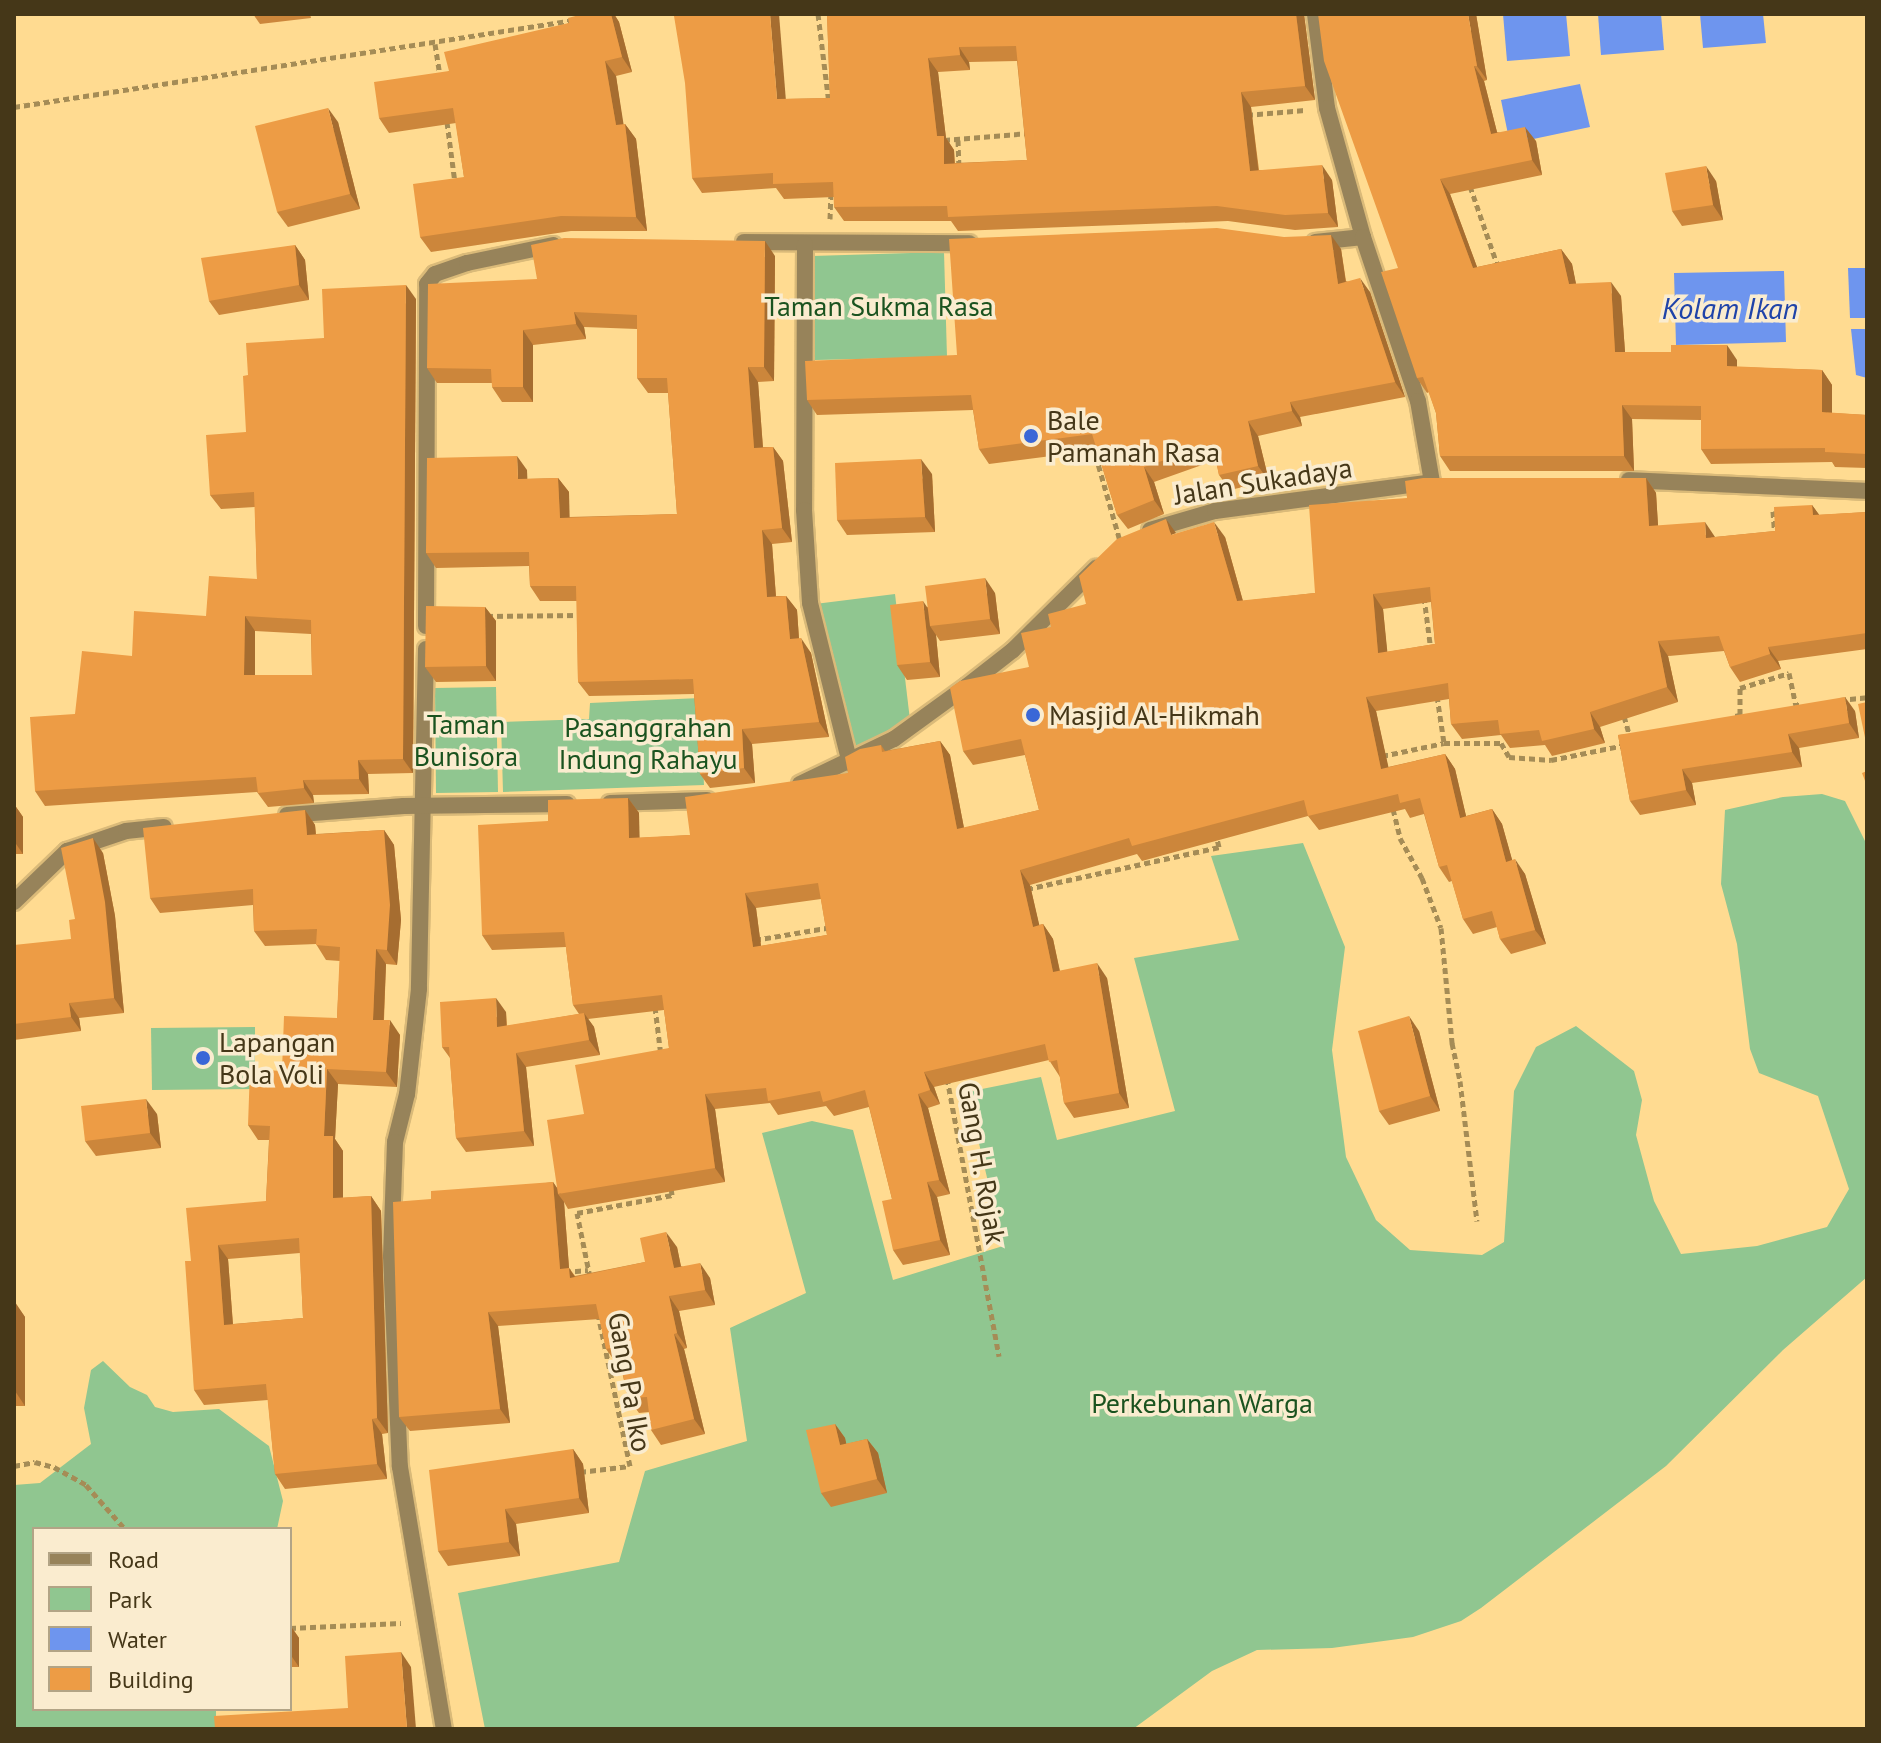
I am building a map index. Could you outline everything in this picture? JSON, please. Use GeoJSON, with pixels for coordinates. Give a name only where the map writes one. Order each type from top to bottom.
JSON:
{"type":"FeatureCollection","features":[{"type":"Feature","properties":{"kind":"street"},"geometry":{"type":"LineString","coordinates":[[1295,241],[1363,237],[1327,108],[1315,14]]}},
{"type":"Feature","properties":{"kind":"street","name":"Jalan Sukadaya"},"geometry":{"type":"LineString","coordinates":[[1136,536],[1187,517],[1215,511],[1440,481],[1408,364],[1363,237]]}},
{"type":"Feature","properties":{"kind":"street"},"geometry":{"type":"LineString","coordinates":[[444,1729],[400,1467],[391,1256],[395,1142],[407,1094],[419,989],[424,806],[427,284],[435,274],[467,263],[573,242]]}},
{"type":"Feature","properties":{"kind":"street"},"geometry":{"type":"LineString","coordinates":[[732,242],[988,242]]}},
{"type":"Feature","properties":{"kind":"street"},"geometry":{"type":"LineString","coordinates":[[805,244],[804,510],[810,603],[850,763]]}},
{"type":"Feature","properties":{"kind":"street"},"geometry":{"type":"LineString","coordinates":[[1618,480],[1867,491]]}},
{"type":"Feature","properties":{"kind":"street"},"geometry":{"type":"LineString","coordinates":[[782,790],[850,763],[894,739],[994,665],[1118,556]]}},
{"type":"Feature","properties":{"kind":"street"},"geometry":{"type":"LineString","coordinates":[[274,816],[424,806],[724,799]]}},
{"type":"Feature","properties":{"kind":"street"},"geometry":{"type":"LineString","coordinates":[[14,902],[67,851],[126,831],[188,824]]}},
{"type":"Feature","properties":{"kind":"path"},"geometry":{"type":"LineString","coordinates":[[818,14],[829,106]]}},
{"type":"Feature","properties":{"kind":"path"},"geometry":{"type":"LineString","coordinates":[[14,107],[581,19]]}},
{"type":"Feature","properties":{"kind":"path"},"geometry":{"type":"LineString","coordinates":[[435,44],[441,85]]}},
{"type":"Feature","properties":{"kind":"path"},"geometry":{"type":"LineString","coordinates":[[1236,116],[1327,108]]}},
{"type":"Feature","properties":{"kind":"path"},"geometry":{"type":"LineString","coordinates":[[446,115],[456,189]]}},
{"type":"Feature","properties":{"kind":"path"},"geometry":{"type":"LineString","coordinates":[[942,141],[1042,132]]}},
{"type":"Feature","properties":{"kind":"path"},"geometry":{"type":"LineString","coordinates":[[958,140],[959,169]]}},
{"type":"Feature","properties":{"kind":"path"},"geometry":{"type":"LineString","coordinates":[[1466,174],[1503,280]]}},
{"type":"Feature","properties":{"kind":"path"},"geometry":{"type":"LineString","coordinates":[[830,244],[831,189]]}},
{"type":"Feature","properties":{"kind":"path"},"geometry":{"type":"LineString","coordinates":[[1091,439],[1118,556]]}},
{"type":"Feature","properties":{"kind":"path"},"geometry":{"type":"LineString","coordinates":[[1771,487],[1777,549]]}},
{"type":"Feature","properties":{"kind":"path"},"geometry":{"type":"LineString","coordinates":[[1423,592],[1432,656]]}},
{"type":"Feature","properties":{"kind":"path"},"geometry":{"type":"LineString","coordinates":[[1425,607],[1437,605]]}},
{"type":"Feature","properties":{"kind":"path"},"geometry":{"type":"LineString","coordinates":[[472,616],[592,615]]}},
{"type":"Feature","properties":{"kind":"path"},"geometry":{"type":"LineString","coordinates":[[1787,658],[1796,705],[1810,704]]}},
{"type":"Feature","properties":{"kind":"path"},"geometry":{"type":"LineString","coordinates":[[1726,718],[1740,715],[1740,688],[1789,673]]}},
{"type":"Feature","properties":{"kind":"path"},"geometry":{"type":"LineString","coordinates":[[1436,685],[1444,743]]}},
{"type":"Feature","properties":{"kind":"path"},"geometry":{"type":"LineString","coordinates":[[1824,702],[1867,697]]}},
{"type":"Feature","properties":{"kind":"path"},"geometry":{"type":"LineString","coordinates":[[1384,770],[1381,757],[1444,743],[1501,743],[1509,757],[1551,760],[1632,743],[1620,704]]}},
{"type":"Feature","properties":{"kind":"path"},"geometry":{"type":"LineString","coordinates":[[1390,797],[1400,838],[1422,878],[1441,928],[1452,1043],[1460,1081],[1477,1221]]}},
{"type":"Feature","properties":{"kind":"path"},"geometry":{"type":"LineString","coordinates":[[1026,889],[1219,847],[1213,820]]}},
{"type":"Feature","properties":{"kind":"path"},"geometry":{"type":"LineString","coordinates":[[740,943],[846,924]]}},
{"type":"Feature","properties":{"kind":"path"},"geometry":{"type":"LineString","coordinates":[[654,999],[663,1068]]}},
{"type":"Feature","properties":{"kind":"path"},"geometry":{"type":"LineString","coordinates":[[661,1055],[675,1054]]}},
{"type":"Feature","properties":{"kind":"path","name":"Gang H. Rojak"},"geometry":{"type":"LineString","coordinates":[[944,1064],[999,1356]]}},
{"type":"Feature","properties":{"kind":"path","name":"Gang Pa Iko"},"geometry":{"type":"LineString","coordinates":[[592,1286],[577,1213],[672,1195],[670,1180]]}},
{"type":"Feature","properties":{"kind":"path"},"geometry":{"type":"LineString","coordinates":[[558,1272],[588,1270]]}},
{"type":"Feature","properties":{"kind":"path","name":"Gang Pa Iko"},"geometry":{"type":"LineString","coordinates":[[574,1473],[630,1466],[595,1301]]}},
{"type":"Feature","properties":{"kind":"path"},"geometry":{"type":"LineString","coordinates":[[14,1466],[35,1462],[54,1467],[86,1485],[123,1527]]}},
{"type":"Feature","properties":{"kind":"path"},"geometry":{"type":"LineString","coordinates":[[292,1628],[425,1621]]}},
{"type":"Feature","properties":{"kind":"green space","name":"Taman Sukma Rasa"},"geometry":{"type":"Polygon","coordinates":[[[944,252],[947,357],[815,360],[812,256],[944,252]]]}},
{"type":"Feature","properties":{"kind":"green space"},"geometry":{"type":"Polygon","coordinates":[[[895,594],[910,720],[854,754],[815,604],[895,594]]]}},
{"type":"Feature","properties":{"kind":"green space","name":"Taman Bunisora"},"geometry":{"type":"Polygon","coordinates":[[[496,687],[498,792],[436,793],[435,688],[496,687]]]}},
{"type":"Feature","properties":{"kind":"green space","name":"Pasanggrahan Indung Rahayu"},"geometry":{"type":"Polygon","coordinates":[[[700,698],[704,785],[503,792],[501,722],[589,719],[590,703],[700,698]]]}},
{"type":"Feature","properties":{"kind":"green space","name":"Perkebunan Warga"},"geometry":{"type":"Polygon","coordinates":[[[1822,794],[1845,801],[1867,845],[1867,1277],[1783,1350],[1666,1466],[1481,1608],[1461,1621],[1413,1637],[1332,1648],[1257,1650],[1212,1671],[1133,1729],[485,1729],[458,1593],[619,1562],[645,1471],[747,1441],[730,1328],[806,1293],[762,1133],[812,1121],[853,1130],[893,1280],[1003,1246],[967,1092],[1041,1077],[1057,1140],[1175,1111],[1134,958],[1239,940],[1211,856],[1303,843],[1345,947],[1332,1050],[1346,1157],[1376,1220],[1410,1250],[1482,1255],[1504,1242],[1514,1091],[1536,1047],[1576,1026],[1634,1071],[1642,1100],[1636,1135],[1654,1201],[1681,1254],[1757,1246],[1827,1227],[1849,1189],[1818,1096],[1759,1073],[1750,1049],[1737,944],[1721,884],[1725,810],[1783,797],[1822,794]]]}},
{"type":"Feature","properties":{"kind":"green space","name":"Lapangan Bola Voli"},"geometry":{"type":"Polygon","coordinates":[[[255,1027],[255,1089],[152,1090],[151,1028],[255,1027]]]}},
{"type":"Feature","properties":{"kind":"green space"},"geometry":{"type":"Polygon","coordinates":[[[103,1361],[130,1387],[147,1395],[155,1407],[173,1412],[219,1409],[269,1446],[283,1501],[277,1527],[32,1527],[32,1711],[216,1711],[216,1729],[14,1729],[14,1485],[40,1483],[91,1444],[84,1408],[91,1370],[103,1361]]]}},
{"type":"Feature","properties":{"kind":"water"},"geometry":{"type":"Polygon","coordinates":[[[1503,14],[1566,14],[1570,56],[1507,61],[1503,14]]]}},
{"type":"Feature","properties":{"kind":"water"},"geometry":{"type":"Polygon","coordinates":[[[1598,14],[1661,14],[1664,50],[1601,55],[1598,14]]]}},
{"type":"Feature","properties":{"kind":"water"},"geometry":{"type":"Polygon","coordinates":[[[1700,14],[1763,14],[1766,43],[1703,48],[1700,14]]]}},
{"type":"Feature","properties":{"kind":"water"},"geometry":{"type":"Polygon","coordinates":[[[1580,84],[1590,127],[1510,144],[1501,100],[1580,84]]]}},
{"type":"Feature","properties":{"kind":"water","name":"Kolam Ikan"},"geometry":{"type":"Polygon","coordinates":[[[1848,268],[1867,268],[1867,318],[1850,318],[1848,268]]]}},
{"type":"Feature","properties":{"kind":"water","name":"Kolam Ikan"},"geometry":{"type":"Polygon","coordinates":[[[1784,271],[1786,342],[1676,345],[1674,273],[1784,271]]]}},
{"type":"Feature","properties":{"kind":"water","name":"Kolam Ikan"},"geometry":{"type":"Polygon","coordinates":[[[1851,329],[1867,329],[1867,378],[1856,375],[1851,329]]]}},
{"type":"Feature","properties":{"kind":"building"},"geometry":{"type":"Polygon","coordinates":[[[583,14],[611,14],[622,57],[605,61],[616,125],[625,124],[636,217],[561,216],[420,237],[413,184],[464,177],[453,108],[379,118],[374,82],[449,71],[444,52],[569,23],[568,18],[583,14]]]}},
{"type":"Feature","properties":{"kind":"building"},"geometry":{"type":"Polygon","coordinates":[[[770,14],[777,99],[830,98],[827,14],[1296,14],[1305,86],[1241,92],[1250,171],[1322,165],[1328,213],[1285,215],[1217,206],[948,217],[947,206],[834,207],[833,182],[773,184],[773,173],[692,178],[685,83],[674,16],[770,14]],[[1016,46],[959,47],[960,55],[928,58],[937,136],[944,136],[944,164],[1027,160],[1016,46]]]}},
{"type":"Feature","properties":{"kind":"building"},"geometry":{"type":"Polygon","coordinates":[[[1318,14],[1468,14],[1477,66],[1474,66],[1491,134],[1525,127],[1532,160],[1440,179],[1473,268],[1561,249],[1569,284],[1611,282],[1615,352],[1671,352],[1671,345],[1727,345],[1727,366],[1822,370],[1822,412],[1867,415],[1867,454],[1825,452],[1825,448],[1701,449],[1701,406],[1622,405],[1624,456],[1440,456],[1436,413],[1423,377],[1417,378],[1381,272],[1398,268],[1324,61],[1318,14]]]}},
{"type":"Feature","properties":{"kind":"building"},"geometry":{"type":"Polygon","coordinates":[[[328,108],[350,194],[277,212],[255,126],[328,108]]]}},
{"type":"Feature","properties":{"kind":"building"},"geometry":{"type":"Polygon","coordinates":[[[1706,166],[1713,205],[1672,211],[1665,173],[1706,166]]]}},
{"type":"Feature","properties":{"kind":"building"},"geometry":{"type":"Polygon","coordinates":[[[1217,228],[1284,237],[1331,235],[1338,284],[1360,278],[1395,382],[1290,402],[1292,411],[1248,421],[1258,466],[1219,475],[1212,444],[1144,467],[1154,500],[1117,515],[1092,434],[979,449],[971,395],[807,400],[805,361],[957,355],[949,239],[1217,228]]]}},
{"type":"Feature","properties":{"kind":"building"},"geometry":{"type":"Polygon","coordinates":[[[564,238],[765,241],[764,367],[748,367],[754,448],[773,447],[782,528],[762,530],[767,597],[786,596],[790,639],[801,638],[819,722],[742,729],[744,768],[700,774],[693,679],[578,682],[576,586],[530,586],[529,552],[426,553],[427,458],[517,456],[518,479],[558,478],[560,518],[677,514],[667,378],[637,378],[637,315],[574,312],[576,324],[523,330],[523,387],[492,387],[491,369],[427,368],[428,284],[537,279],[531,245],[564,238]]]}},
{"type":"Feature","properties":{"kind":"building"},"geometry":{"type":"Polygon","coordinates":[[[295,245],[299,285],[209,301],[201,258],[295,245]]]}},
{"type":"Feature","properties":{"kind":"building"},"geometry":{"type":"Polygon","coordinates":[[[406,285],[403,759],[358,760],[359,779],[303,780],[304,788],[258,793],[256,777],[35,791],[30,717],[75,714],[82,651],[132,656],[134,611],[206,616],[209,576],[257,579],[254,492],[210,495],[206,435],[246,432],[243,376],[248,375],[246,343],[324,338],[322,289],[406,285]],[[245,616],[244,675],[312,675],[311,620],[245,616]]]}},
{"type":"Feature","properties":{"kind":"building"},"geometry":{"type":"Polygon","coordinates":[[[921,459],[925,517],[837,520],[835,463],[921,459]]]}},
{"type":"Feature","properties":{"kind":"building"},"geometry":{"type":"Polygon","coordinates":[[[1423,478],[1646,478],[1649,526],[1705,522],[1706,538],[1775,531],[1774,507],[1812,505],[1813,515],[1867,512],[1867,633],[1768,647],[1770,654],[1730,667],[1719,636],[1658,641],[1667,687],[1590,712],[1594,729],[1542,741],[1539,730],[1500,734],[1498,720],[1451,724],[1448,683],[1366,697],[1381,769],[1445,754],[1460,818],[1492,809],[1506,862],[1515,859],[1535,930],[1500,939],[1492,911],[1463,919],[1447,865],[1439,867],[1420,798],[1400,803],[1398,794],[1308,816],[1304,800],[1132,846],[1129,838],[1020,870],[1033,927],[1043,924],[1053,972],[1097,963],[1119,1093],[1064,1103],[1057,1060],[1049,1062],[1045,1044],[924,1072],[930,1090],[918,1094],[939,1180],[927,1182],[940,1240],[893,1250],[882,1201],[892,1199],[865,1090],[823,1102],[820,1091],[768,1101],[766,1088],[705,1094],[715,1168],[558,1194],[547,1120],[584,1114],[575,1065],[669,1048],[662,995],[573,1005],[564,932],[482,935],[478,825],[548,821],[548,800],[628,798],[629,838],[690,835],[685,797],[848,773],[845,757],[860,749],[881,745],[882,752],[940,741],[957,829],[1039,810],[1021,739],[963,751],[950,688],[960,681],[1029,667],[1021,633],[1051,627],[1048,614],[1086,604],[1079,576],[1117,539],[1166,519],[1171,535],[1214,522],[1237,601],[1315,593],[1309,505],[1407,498],[1405,481],[1423,478]],[[1430,587],[1373,594],[1378,653],[1435,644],[1430,587]],[[818,883],[745,893],[753,947],[827,935],[818,883]]]}},
{"type":"Feature","properties":{"kind":"building"},"geometry":{"type":"Polygon","coordinates":[[[985,578],[990,619],[930,626],[925,586],[985,578]]]}},
{"type":"Feature","properties":{"kind":"building"},"geometry":{"type":"Polygon","coordinates":[[[923,601],[930,662],[897,665],[890,605],[923,601]]]}},
{"type":"Feature","properties":{"kind":"building"},"geometry":{"type":"Polygon","coordinates":[[[426,606],[485,607],[486,666],[425,667],[426,606]]]}},
{"type":"Feature","properties":{"kind":"building"},"geometry":{"type":"Polygon","coordinates":[[[1845,697],[1849,723],[1788,734],[1792,752],[1682,769],[1686,790],[1630,801],[1618,735],[1845,697]]]}},
{"type":"Feature","properties":{"kind":"building"},"geometry":{"type":"Polygon","coordinates":[[[1867,702],[1867,747],[1858,704],[1867,702]]]}},
{"type":"Feature","properties":{"kind":"building"},"geometry":{"type":"Polygon","coordinates":[[[305,810],[307,835],[384,830],[390,905],[387,950],[376,949],[373,1020],[390,1020],[386,1072],[327,1069],[324,1136],[333,1136],[333,1198],[371,1196],[377,1418],[372,1419],[377,1464],[275,1474],[266,1384],[194,1390],[185,1261],[191,1261],[186,1208],[266,1201],[270,1126],[248,1125],[250,1069],[282,1071],[284,1016],[337,1018],[340,947],[316,945],[317,929],[254,931],[253,889],[150,898],[143,828],[305,810]],[[299,1238],[218,1245],[224,1325],[303,1318],[299,1238]]]}},
{"type":"Feature","properties":{"kind":"building"},"geometry":{"type":"Polygon","coordinates":[[[93,838],[105,902],[114,998],[69,1003],[71,1017],[14,1024],[14,945],[71,939],[69,920],[75,919],[61,848],[93,838]]]}},
{"type":"Feature","properties":{"kind":"building"},"geometry":{"type":"Polygon","coordinates":[[[496,998],[497,1027],[584,1013],[589,1040],[516,1053],[524,1131],[456,1138],[449,1047],[442,1047],[440,1002],[496,998]]]}},
{"type":"Feature","properties":{"kind":"building"},"geometry":{"type":"Polygon","coordinates":[[[1409,1016],[1430,1096],[1379,1111],[1358,1031],[1409,1016]]]}},
{"type":"Feature","properties":{"kind":"building"},"geometry":{"type":"Polygon","coordinates":[[[146,1099],[150,1133],[85,1141],[81,1106],[146,1099]]]}},
{"type":"Feature","properties":{"kind":"building"},"geometry":{"type":"Polygon","coordinates":[[[553,1182],[560,1269],[569,1268],[570,1278],[645,1262],[640,1238],[666,1232],[674,1268],[700,1263],[705,1290],[669,1296],[677,1333],[674,1334],[694,1419],[651,1430],[647,1397],[628,1398],[617,1347],[606,1349],[596,1304],[488,1312],[500,1409],[399,1417],[393,1202],[431,1199],[431,1191],[553,1182]]]}},
{"type":"Feature","properties":{"kind":"building"},"geometry":{"type":"Polygon","coordinates":[[[15,1302],[15,1391],[14,1391],[15,1302]]]}},
{"type":"Feature","properties":{"kind":"building"},"geometry":{"type":"Polygon","coordinates":[[[835,1424],[840,1445],[867,1439],[877,1479],[821,1493],[806,1430],[835,1424]]]}},
{"type":"Feature","properties":{"kind":"building"},"geometry":{"type":"Polygon","coordinates":[[[573,1449],[579,1498],[505,1509],[509,1542],[438,1551],[429,1470],[573,1449]]]}},
{"type":"Feature","properties":{"kind":"building"},"geometry":{"type":"Polygon","coordinates":[[[401,1652],[407,1729],[215,1729],[214,1716],[348,1708],[345,1656],[401,1652]]]}},
{"type":"Feature","properties":{"kind":"place","name":"Bale Pamanah Rasa"},"geometry":{"type":"Point","coordinates":[1031,436]}},
{"type":"Feature","properties":{"kind":"place","name":"Masjid Al-Hikmah"},"geometry":{"type":"Point","coordinates":[1033,715]}},
{"type":"Feature","properties":{"kind":"place","name":"Lapangan Bola Voli"},"geometry":{"type":"Point","coordinates":[203,1058]}}]}
